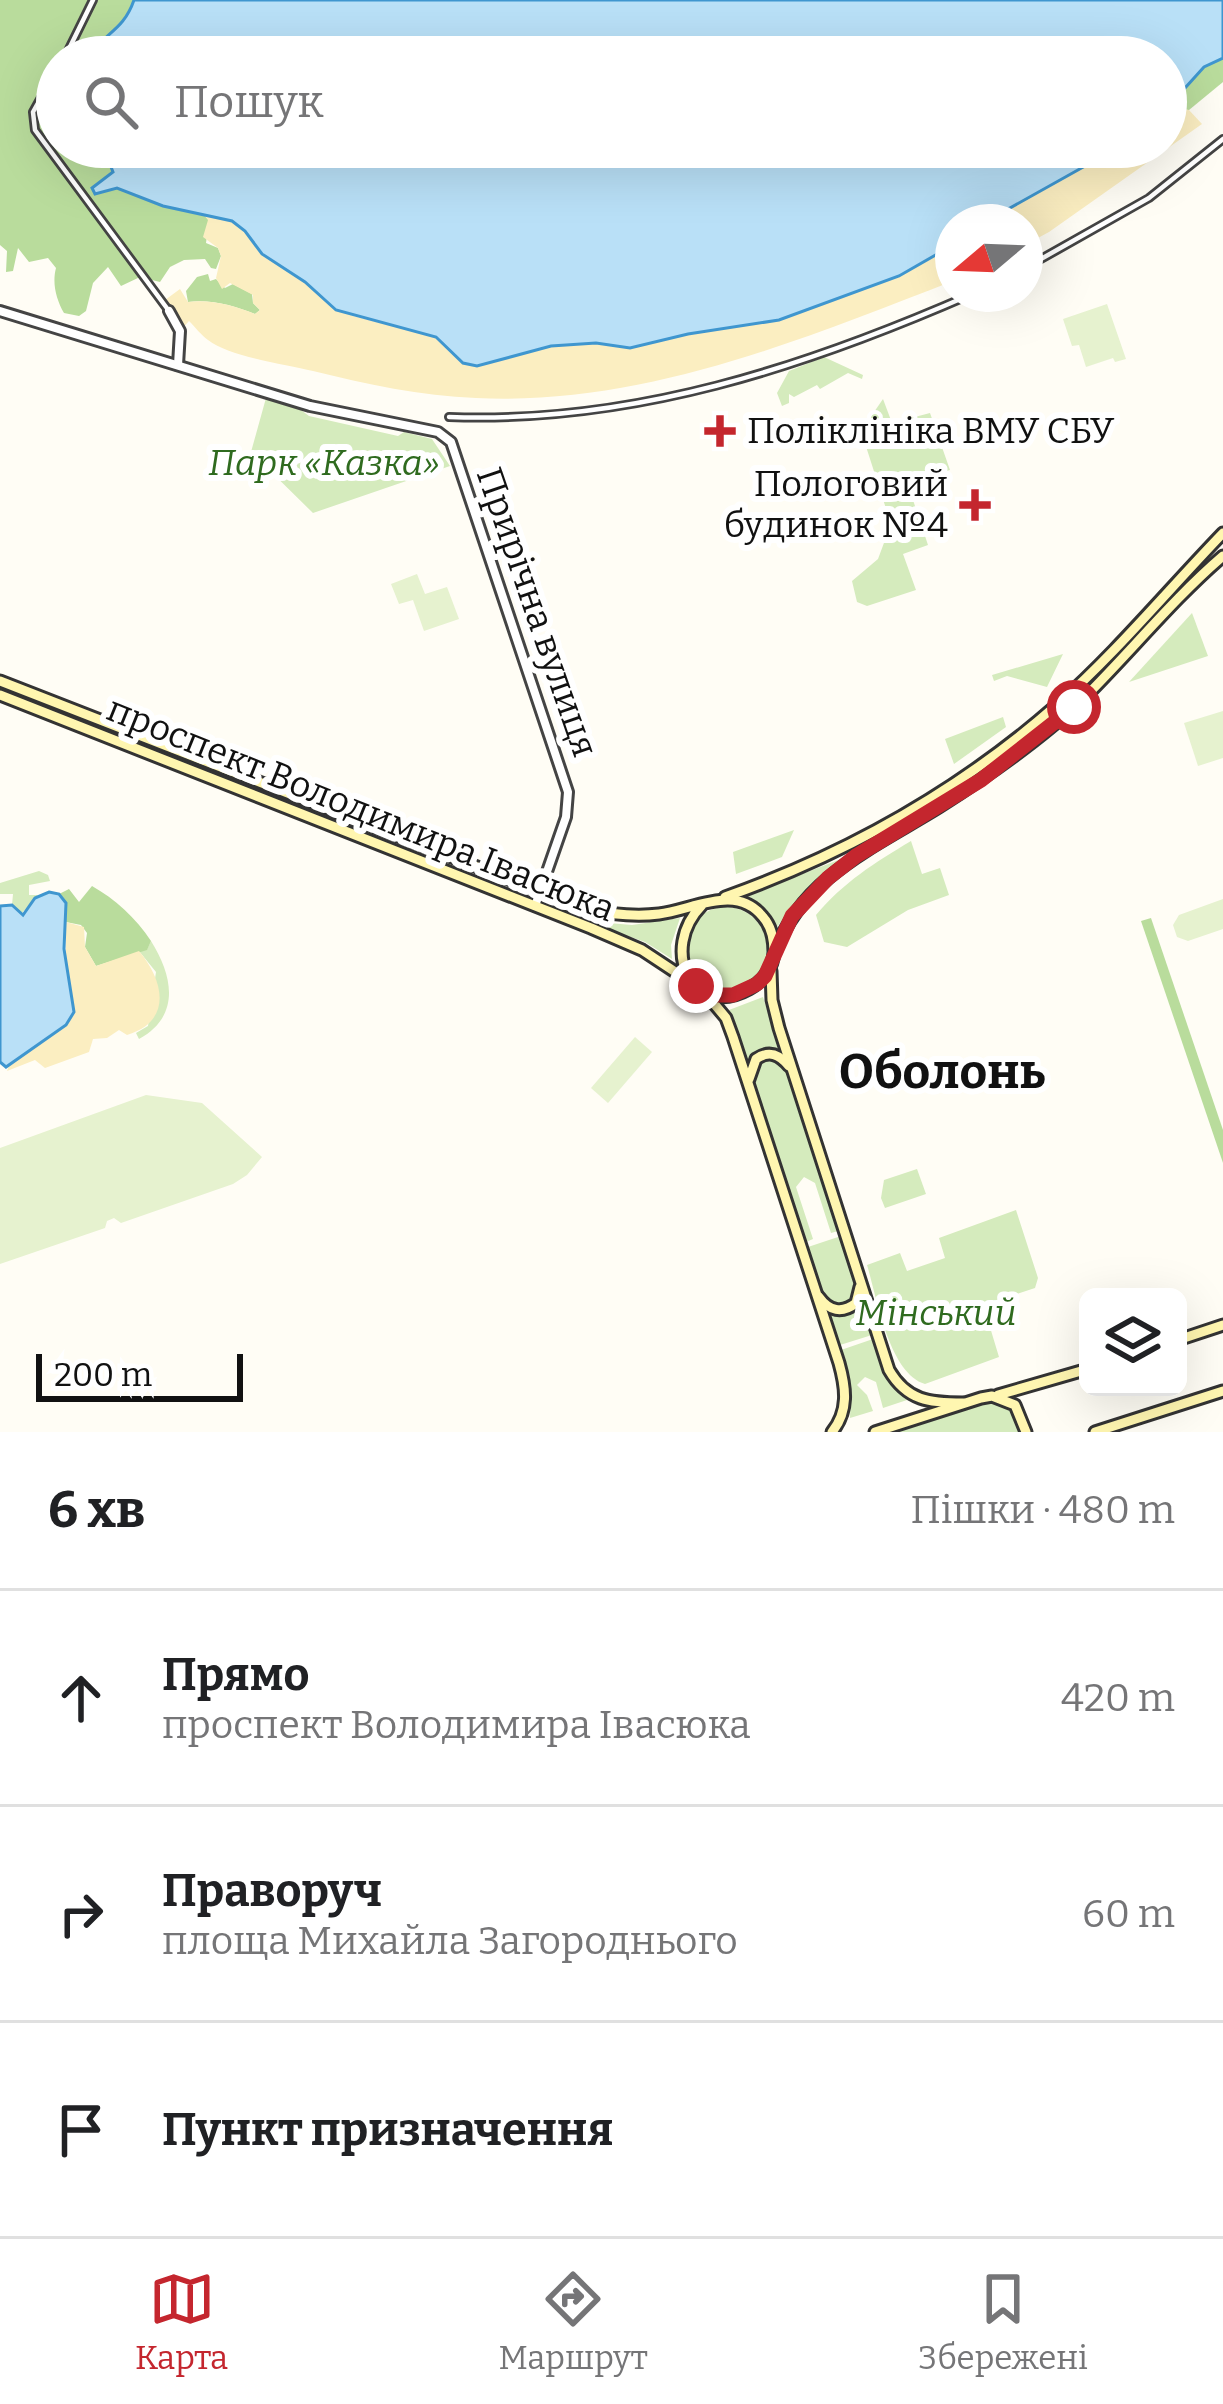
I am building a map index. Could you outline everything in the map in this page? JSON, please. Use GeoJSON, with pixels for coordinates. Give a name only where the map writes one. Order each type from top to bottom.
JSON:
{"type":"FeatureCollection","features":[{"type":"Feature","properties":{"kind":"main road"},"geometry":{"type":"LineString","coordinates":[[832,1432],[845,1402],[844,1382],[726,1018],[682,960],[680,946],[689,918],[702,905],[818,862],[976,767],[1059,703],[1223,533]]}},
{"type":"Feature","properties":{"kind":"main road"},"geometry":{"type":"LineString","coordinates":[[699,988],[718,995],[746,991],[765,976],[792,916],[828,878],[981,780],[1064,716],[1223,556]]}},
{"type":"Feature","properties":{"kind":"main road","name":"проспект Володимира Івасюка"},"geometry":{"type":"LineString","coordinates":[[0,681],[539,892],[608,914],[660,914],[702,905]]}},
{"type":"Feature","properties":{"kind":"main road","name":"проспект Володимира Івасюка"},"geometry":{"type":"LineString","coordinates":[[0,695],[642,950],[699,988]]}},
{"type":"Feature","properties":{"kind":"main road"},"geometry":{"type":"LineString","coordinates":[[718,899],[754,908],[770,930],[772,1004],[896,1382],[930,1403],[963,1403]]}},
{"type":"Feature","properties":{"kind":"main road"},"geometry":{"type":"LineString","coordinates":[[748,1084],[750,1068],[766,1054],[779,1056],[793,1070]]}},
{"type":"Feature","properties":{"kind":"main road"},"geometry":{"type":"LineString","coordinates":[[816,1292],[833,1310],[849,1308],[859,1297],[859,1274]]}},
{"type":"Feature","properties":{"kind":"main road"},"geometry":{"type":"LineString","coordinates":[[1187,1337],[1223,1325]]}},
{"type":"Feature","properties":{"kind":"main road"},"geometry":{"type":"LineString","coordinates":[[981,1398],[1079,1372]]}},
{"type":"Feature","properties":{"kind":"main road"},"geometry":{"type":"LineString","coordinates":[[1095,1432],[1223,1391]]}},
{"type":"Feature","properties":{"kind":"main road"},"geometry":{"type":"LineString","coordinates":[[875,1432],[992,1396],[1015,1405],[1027,1432]]}},
{"type":"Feature","properties":{"kind":"street"},"geometry":{"type":"LineString","coordinates":[[75,36],[93,0]]}},
{"type":"Feature","properties":{"kind":"street"},"geometry":{"type":"LineString","coordinates":[[1187,167],[1223,139]]}},
{"type":"Feature","properties":{"kind":"street"},"geometry":{"type":"LineString","coordinates":[[64,168],[170,310],[179,331],[178,365]]}},
{"type":"Feature","properties":{"kind":"street"},"geometry":{"type":"LineString","coordinates":[[1043,258],[1149,197],[1186,168]]}},
{"type":"Feature","properties":{"kind":"street"},"geometry":{"type":"LineString","coordinates":[[449,417],[579,412],[690,395],[789,365],[935,308]]}},
{"type":"Feature","properties":{"kind":"street","name":"Прирічна вулиця"},"geometry":{"type":"LineString","coordinates":[[0,311],[310,406],[438,432],[451,442],[568,792],[566,817],[535,906]]}},
{"type":"Feature","properties":{"kind":"green space"},"geometry":{"type":"Polygon","coordinates":[[[0,0],[134,0],[108,36],[36,36],[36,168],[111,168],[113,172],[96,184],[95,194],[117,188],[204,215],[209,220],[206,243],[218,248],[221,256],[216,269],[205,259],[184,260],[170,267],[160,282],[140,277],[121,286],[108,267],[93,283],[86,311],[79,316],[64,313],[55,291],[56,268],[48,258],[29,262],[18,248],[13,271],[6,272],[7,251],[0,245],[0,0]]]}},
{"type":"Feature","properties":{"kind":"green space"},"geometry":{"type":"Polygon","coordinates":[[[1223,58],[1223,82],[1187,110],[1187,86],[1204,67],[1223,58]]]}},
{"type":"Feature","properties":{"kind":"green space"},"geometry":{"type":"Polygon","coordinates":[[[208,274],[210,281],[216,279],[225,288],[233,284],[252,294],[260,310],[255,314],[223,304],[188,302],[186,291],[197,277],[208,274]]]}},
{"type":"Feature","properties":{"kind":"green space"},"geometry":{"type":"Polygon","coordinates":[[[1107,304],[1126,359],[1086,367],[1063,319],[1107,304]]]}},
{"type":"Feature","properties":{"kind":"green space"},"geometry":{"type":"Polygon","coordinates":[[[824,357],[863,375],[862,379],[848,373],[820,389],[817,385],[794,397],[789,394],[789,403],[782,406],[777,393],[789,371],[824,357]]]}},
{"type":"Feature","properties":{"kind":"green space","name":"Парк «Казка»"},"geometry":{"type":"Polygon","coordinates":[[[266,398],[309,416],[432,439],[450,466],[313,513],[251,452],[266,398]]]}},
{"type":"Feature","properties":{"kind":"green space"},"geometry":{"type":"Polygon","coordinates":[[[883,399],[892,423],[930,413],[950,470],[930,476],[935,492],[913,500],[928,545],[903,554],[916,590],[867,606],[857,602],[852,581],[878,559],[891,524],[861,431],[883,399]]]}},
{"type":"Feature","properties":{"kind":"green space"},"geometry":{"type":"Polygon","coordinates":[[[417,574],[425,594],[447,587],[459,619],[424,631],[413,600],[399,604],[391,584],[417,574]]]}},
{"type":"Feature","properties":{"kind":"green space"},"geometry":{"type":"Polygon","coordinates":[[[1192,613],[1208,656],[1129,682],[1192,613]]]}},
{"type":"Feature","properties":{"kind":"green space"},"geometry":{"type":"Polygon","coordinates":[[[1063,654],[1047,687],[1007,676],[994,681],[992,675],[1063,654]]]}},
{"type":"Feature","properties":{"kind":"green space"},"geometry":{"type":"Polygon","coordinates":[[[1223,711],[1223,758],[1198,766],[1184,723],[1223,711]]]}},
{"type":"Feature","properties":{"kind":"green space"},"geometry":{"type":"Polygon","coordinates":[[[1003,717],[1006,727],[954,764],[945,739],[1003,717]]]}},
{"type":"Feature","properties":{"kind":"green space"},"geometry":{"type":"Polygon","coordinates":[[[794,830],[782,857],[736,874],[733,852],[794,830]]]}},
{"type":"Feature","properties":{"kind":"green space"},"geometry":{"type":"Polygon","coordinates":[[[911,841],[922,874],[940,868],[949,895],[908,910],[847,947],[824,942],[816,915],[860,874],[911,841]]]}},
{"type":"Feature","properties":{"kind":"green space"},"geometry":{"type":"Polygon","coordinates":[[[841,859],[809,886],[776,928],[767,913],[745,896],[841,859]]]}},
{"type":"Feature","properties":{"kind":"green space"},"geometry":{"type":"Polygon","coordinates":[[[39,871],[50,881],[29,885],[29,895],[38,895],[21,914],[12,905],[13,894],[0,894],[0,883],[39,871]]]}},
{"type":"Feature","properties":{"kind":"green space"},"geometry":{"type":"Polygon","coordinates":[[[92,886],[139,925],[151,941],[147,950],[96,966],[85,947],[87,933],[81,925],[66,922],[66,903],[59,894],[69,889],[79,902],[92,886]]]}},
{"type":"Feature","properties":{"kind":"green space"},"geometry":{"type":"Polygon","coordinates":[[[1223,899],[1223,929],[1188,941],[1177,937],[1173,925],[1179,915],[1223,899]]]}},
{"type":"Feature","properties":{"kind":"green space"},"geometry":{"type":"Polygon","coordinates":[[[726,907],[755,919],[767,948],[755,977],[726,989],[697,977],[685,948],[697,919],[726,907]]]}},
{"type":"Feature","properties":{"kind":"green space"},"geometry":{"type":"Polygon","coordinates":[[[680,918],[671,945],[672,959],[645,942],[585,921],[632,925],[680,918]]]}},
{"type":"Feature","properties":{"kind":"green space"},"geometry":{"type":"Polygon","coordinates":[[[1151,918],[1223,1130],[1223,1163],[1141,921],[1151,918]]]}},
{"type":"Feature","properties":{"kind":"green space"},"geometry":{"type":"Polygon","coordinates":[[[151,941],[164,968],[169,995],[162,1019],[139,1039],[136,1033],[148,1026],[156,972],[139,951],[151,941]]]}},
{"type":"Feature","properties":{"kind":"green space"},"geometry":{"type":"Polygon","coordinates":[[[763,997],[781,1053],[752,1058],[748,1064],[729,1010],[763,997]]]}},
{"type":"Feature","properties":{"kind":"green space"},"geometry":{"type":"Polygon","coordinates":[[[635,1037],[652,1052],[608,1103],[591,1088],[635,1037]]]}},
{"type":"Feature","properties":{"kind":"green space"},"geometry":{"type":"Polygon","coordinates":[[[775,1057],[786,1066],[838,1231],[831,1233],[815,1183],[804,1177],[796,1187],[813,1239],[806,1242],[752,1074],[764,1058],[775,1057]]]}},
{"type":"Feature","properties":{"kind":"green space"},"geometry":{"type":"Polygon","coordinates":[[[146,1095],[202,1103],[262,1157],[233,1184],[121,1223],[114,1218],[105,1228],[0,1264],[0,1148],[146,1095]]]}},
{"type":"Feature","properties":{"kind":"green space"},"geometry":{"type":"Polygon","coordinates":[[[917,1169],[926,1194],[885,1208],[881,1198],[884,1180],[917,1169]]]}},
{"type":"Feature","properties":{"kind":"green space","name":"Мінський"},"geometry":{"type":"Polygon","coordinates":[[[1016,1210],[1038,1278],[1035,1288],[993,1302],[986,1314],[999,1357],[925,1384],[913,1377],[893,1350],[867,1265],[900,1253],[907,1271],[945,1258],[939,1238],[1016,1210]]]}},
{"type":"Feature","properties":{"kind":"green space"},"geometry":{"type":"Polygon","coordinates":[[[841,1236],[856,1287],[854,1301],[837,1308],[824,1295],[808,1247],[841,1236]]]}},
{"type":"Feature","properties":{"kind":"green space"},"geometry":{"type":"Polygon","coordinates":[[[861,1303],[872,1335],[840,1345],[829,1313],[844,1314],[861,1303]]]}},
{"type":"Feature","properties":{"kind":"green space"},"geometry":{"type":"Polygon","coordinates":[[[873,1339],[885,1375],[907,1400],[883,1408],[876,1382],[865,1377],[857,1385],[873,1411],[850,1418],[851,1385],[841,1350],[873,1339]]]}},
{"type":"Feature","properties":{"kind":"green space"},"geometry":{"type":"Polygon","coordinates":[[[991,1401],[1011,1409],[1022,1432],[893,1432],[991,1401]]]}},
{"type":"Feature","properties":{"kind":"sand"},"geometry":{"type":"Polygon","coordinates":[[[1187,110],[1202,124],[1187,135],[1187,110]]]}},
{"type":"Feature","properties":{"kind":"sand"},"geometry":{"type":"Polygon","coordinates":[[[1081,168],[1140,168],[1043,235],[1043,204],[1017,204],[1081,168]]]}},
{"type":"Feature","properties":{"kind":"sand"},"geometry":{"type":"Polygon","coordinates":[[[204,215],[240,226],[262,254],[305,282],[328,304],[353,316],[436,337],[463,363],[473,366],[551,346],[596,343],[630,348],[779,320],[899,276],[935,255],[935,288],[779,346],[660,380],[538,398],[455,397],[373,385],[244,355],[208,340],[189,321],[181,330],[174,330],[161,303],[180,289],[188,302],[223,304],[255,314],[260,310],[253,295],[230,283],[222,289],[216,278],[221,256],[203,237],[208,220],[204,215]]]}},
{"type":"Feature","properties":{"kind":"sand"},"geometry":{"type":"Polygon","coordinates":[[[66,922],[84,927],[85,947],[96,966],[139,951],[158,987],[158,1010],[142,1029],[127,1035],[119,1030],[107,1038],[93,1039],[89,1052],[45,1068],[35,1060],[7,1071],[10,1063],[66,1025],[66,922]]]}},
{"type":"Feature","properties":{"kind":"water"},"geometry":{"type":"Polygon","coordinates":[[[134,0],[1223,0],[1223,58],[1204,67],[1187,86],[1187,36],[106,36],[124,19],[134,0]]]}},
{"type":"Feature","properties":{"kind":"water"},"geometry":{"type":"Polygon","coordinates":[[[111,168],[1081,168],[1017,204],[935,204],[935,255],[899,276],[779,320],[630,348],[596,343],[551,346],[477,366],[463,363],[436,337],[336,310],[305,282],[262,254],[232,221],[163,206],[117,188],[95,194],[92,188],[113,172],[111,168]]]}},
{"type":"Feature","properties":{"kind":"water"},"geometry":{"type":"Polygon","coordinates":[[[49,892],[59,894],[66,903],[64,949],[74,1012],[66,1025],[6,1067],[0,1062],[0,906],[12,905],[23,915],[35,898],[49,892]]]}},
{"type":"Feature","properties":{"kind":"place","name":"Поліклініка ВМУ СБУ"},"geometry":{"type":"Point","coordinates":[720,431]}},
{"type":"Feature","properties":{"kind":"place","name":"Пологовий будинок №4"},"geometry":{"type":"Point","coordinates":[975,505]}},
{"type":"Feature","properties":{"kind":"district","name":"Оболонь"},"geometry":{"type":"Point","coordinates":[942,1072]}},
{"type":"Feature","properties":{"kind":"route"},"geometry":{"type":"LineString","coordinates":[[696,986],[733,995],[757,984],[792,916],[828,878],[981,780],[1074,707]]}}]}
